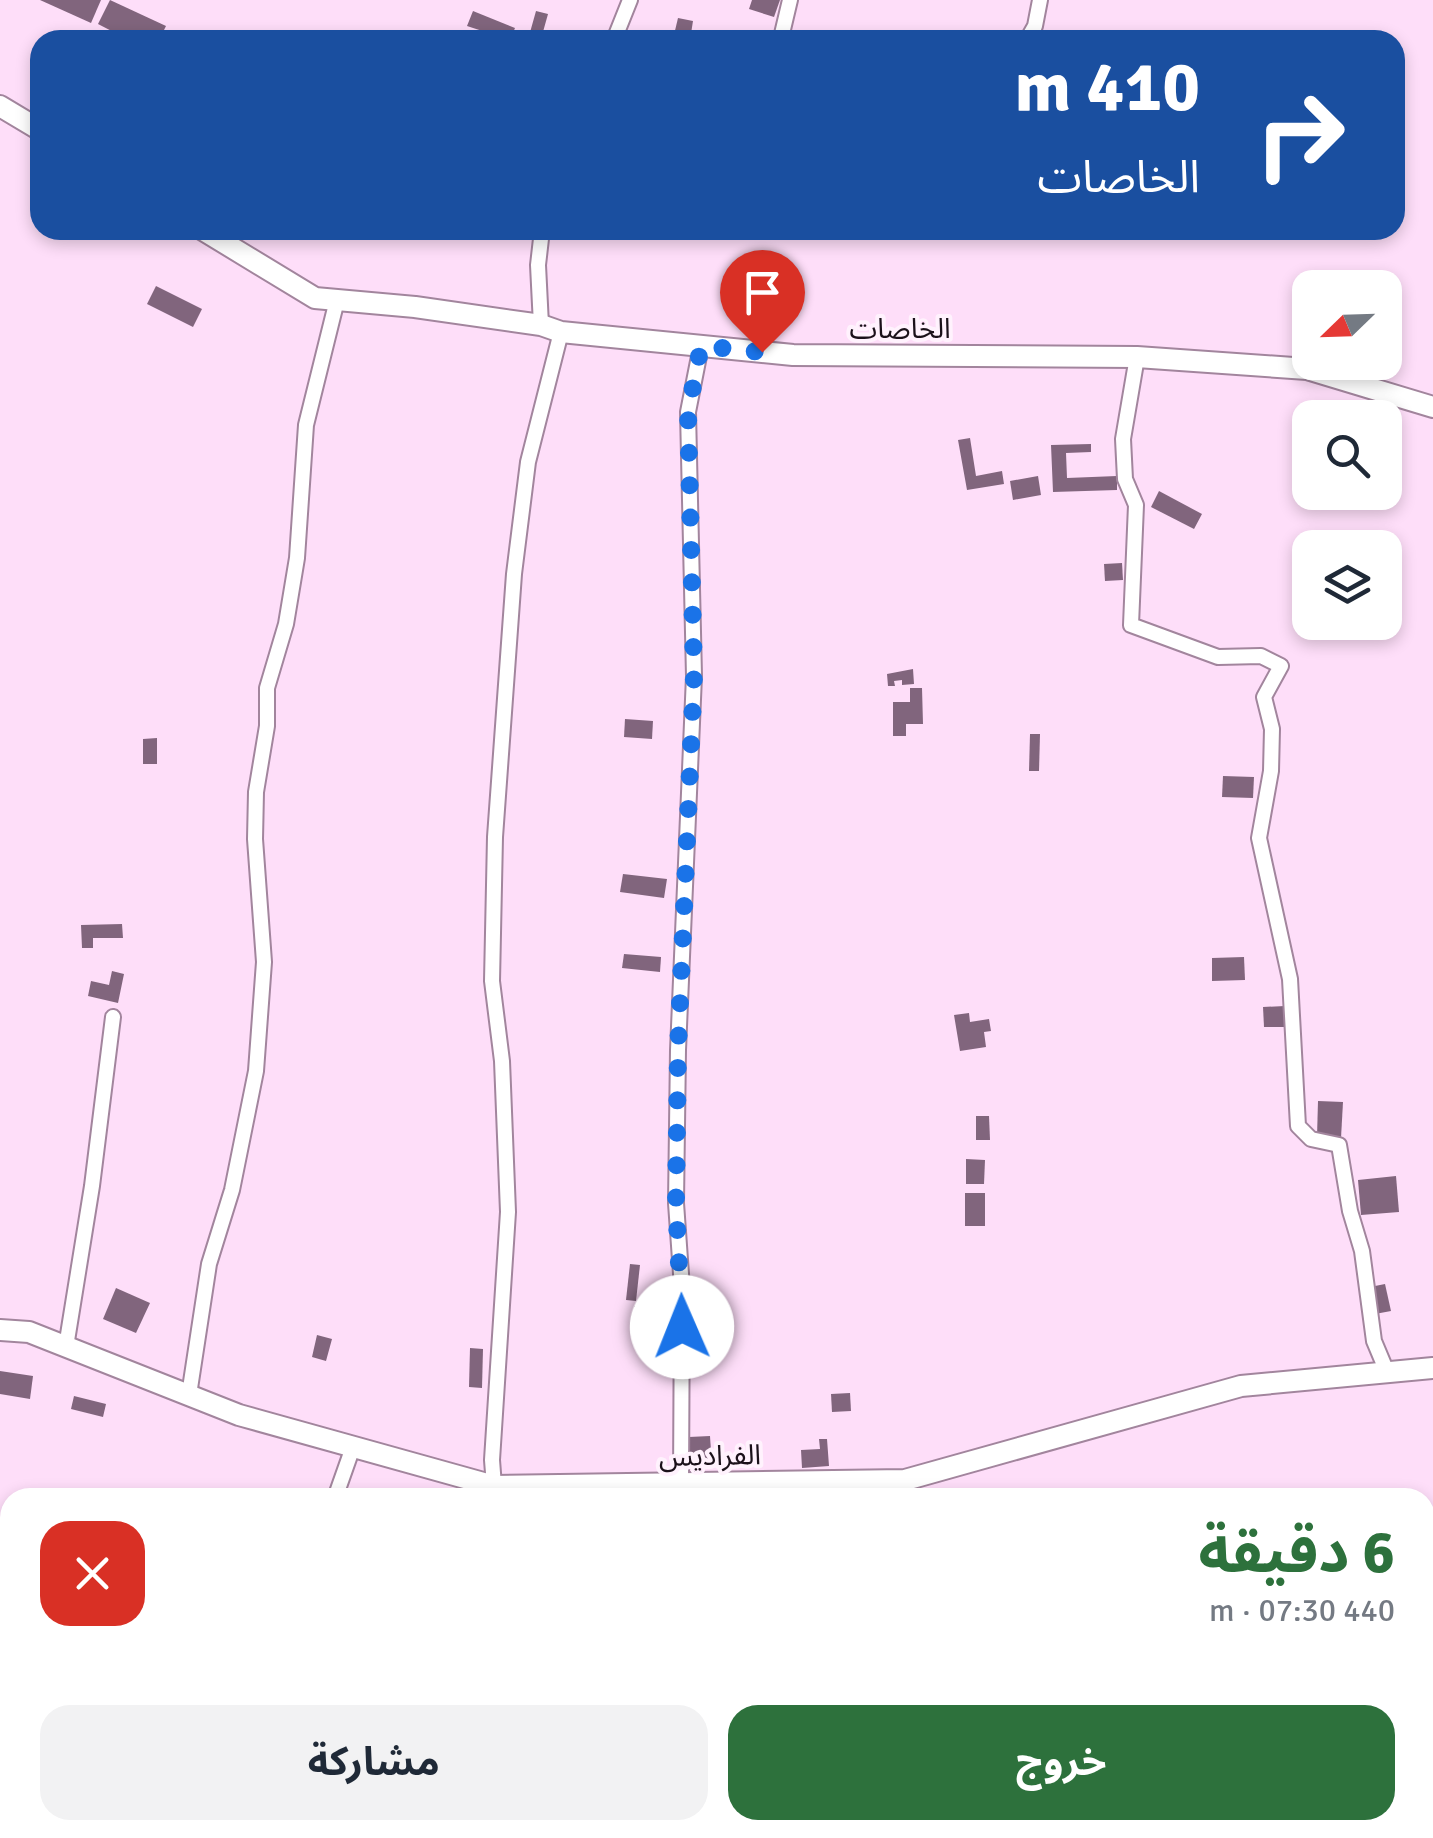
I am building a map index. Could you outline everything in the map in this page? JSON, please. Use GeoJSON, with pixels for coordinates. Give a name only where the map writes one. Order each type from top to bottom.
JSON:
{"type":"FeatureCollection","features":[{"type":"Feature","properties":{"kind":"street"},"geometry":{"type":"LineString","coordinates":[[618,30],[630,0]]}},
{"type":"Feature","properties":{"kind":"street"},"geometry":{"type":"LineString","coordinates":[[783,30],[790,0]]}},
{"type":"Feature","properties":{"kind":"street"},"geometry":{"type":"LineString","coordinates":[[1033,30],[1040,0]]}},
{"type":"Feature","properties":{"kind":"street"},"geometry":{"type":"LineString","coordinates":[[0,106],[30,124]]}},
{"type":"Feature","properties":{"kind":"street","name":"الخاصات"},"geometry":{"type":"LineString","coordinates":[[219,240],[315,298],[793,355],[1137,357],[1307,368],[1433,407]]}},
{"type":"Feature","properties":{"kind":"street"},"geometry":{"type":"LineString","coordinates":[[494,1486],[492,1460],[508,1212],[502,1061],[492,980],[496,838],[514,574],[551,329],[538,265],[541,240]]}},
{"type":"Feature","properties":{"kind":"street"},"geometry":{"type":"LineString","coordinates":[[189,1396],[209,1264],[232,1190],[256,1071],[264,962],[255,839],[256,792],[267,726],[268,688],[286,624],[297,558],[306,426],[337,300]]}},
{"type":"Feature","properties":{"kind":"street"},"geometry":{"type":"LineString","coordinates":[[681,1483],[682,1288],[676,1203],[678,1050],[694,676],[688,412],[701,346]]}},
{"type":"Feature","properties":{"kind":"street"},"geometry":{"type":"LineString","coordinates":[[1137,357],[1123,438],[1125,479],[1136,505],[1131,625],[1218,657],[1262,656],[1281,666],[1264,697],[1272,729],[1271,772],[1259,838],[1290,978],[1298,1126],[1311,1139],[1340,1145],[1350,1211],[1362,1252],[1374,1341],[1387,1372]]}},
{"type":"Feature","properties":{"kind":"street"},"geometry":{"type":"LineString","coordinates":[[66,1347],[114,1017]]}},
{"type":"Feature","properties":{"kind":"street","name":"الفراديس"},"geometry":{"type":"LineString","coordinates":[[0,1330],[29,1332],[239,1415],[494,1486],[681,1483],[735,1488]]}},
{"type":"Feature","properties":{"kind":"street","name":"الفراديس"},"geometry":{"type":"LineString","coordinates":[[786,1488],[904,1480],[1241,1386],[1433,1368]]}},
{"type":"Feature","properties":{"kind":"street"},"geometry":{"type":"LineString","coordinates":[[339,1488],[353,1447]]}},
{"type":"Feature","properties":{"kind":"building"},"geometry":{"type":"Polygon","coordinates":[[[40,0],[101,0],[91,23],[40,0]]]}},
{"type":"Feature","properties":{"kind":"building"},"geometry":{"type":"Polygon","coordinates":[[[110,0],[166,26],[164,30],[110,30],[98,24],[110,0]]]}},
{"type":"Feature","properties":{"kind":"building"},"geometry":{"type":"Polygon","coordinates":[[[752,0],[780,0],[774,17],[749,9],[752,0]]]}},
{"type":"Feature","properties":{"kind":"building"},"geometry":{"type":"Polygon","coordinates":[[[473,11],[515,28],[479,30],[467,26],[473,11]]]}},
{"type":"Feature","properties":{"kind":"building"},"geometry":{"type":"Polygon","coordinates":[[[536,11],[548,14],[544,30],[531,30],[536,11]]]}},
{"type":"Feature","properties":{"kind":"building"},"geometry":{"type":"Polygon","coordinates":[[[678,18],[693,21],[692,30],[675,30],[678,18]]]}},
{"type":"Feature","properties":{"kind":"building"},"geometry":{"type":"Polygon","coordinates":[[[156,286],[202,309],[193,327],[147,304],[156,286]]]}},
{"type":"Feature","properties":{"kind":"building"},"geometry":{"type":"Polygon","coordinates":[[[970,438],[976,476],[1002,471],[1004,484],[967,490],[958,440],[970,438]]]}},
{"type":"Feature","properties":{"kind":"building"},"geometry":{"type":"Polygon","coordinates":[[[1091,444],[1091,452],[1066,453],[1067,478],[1117,476],[1117,490],[1053,492],[1051,445],[1091,444]]]}},
{"type":"Feature","properties":{"kind":"building"},"geometry":{"type":"Polygon","coordinates":[[[1038,476],[1041,495],[1013,500],[1010,481],[1038,476]]]}},
{"type":"Feature","properties":{"kind":"building"},"geometry":{"type":"Polygon","coordinates":[[[1159,491],[1202,514],[1194,529],[1151,507],[1159,491]]]}},
{"type":"Feature","properties":{"kind":"building"},"geometry":{"type":"Polygon","coordinates":[[[1122,563],[1123,580],[1105,581],[1104,564],[1122,563]]]}},
{"type":"Feature","properties":{"kind":"building"},"geometry":{"type":"Polygon","coordinates":[[[913,669],[914,684],[902,685],[902,680],[888,686],[887,674],[913,669]]]}},
{"type":"Feature","properties":{"kind":"building"},"geometry":{"type":"Polygon","coordinates":[[[910,688],[922,688],[923,724],[906,724],[906,736],[893,736],[893,702],[910,702],[910,688]]]}},
{"type":"Feature","properties":{"kind":"building"},"geometry":{"type":"Polygon","coordinates":[[[625,719],[653,721],[652,739],[624,737],[625,719]]]}},
{"type":"Feature","properties":{"kind":"building"},"geometry":{"type":"Polygon","coordinates":[[[1030,734],[1040,734],[1039,771],[1029,771],[1030,734]]]}},
{"type":"Feature","properties":{"kind":"building"},"geometry":{"type":"Polygon","coordinates":[[[157,738],[157,764],[143,764],[143,739],[157,738]]]}},
{"type":"Feature","properties":{"kind":"building"},"geometry":{"type":"Polygon","coordinates":[[[1223,776],[1254,777],[1253,798],[1222,797],[1223,776]]]}},
{"type":"Feature","properties":{"kind":"building"},"geometry":{"type":"Polygon","coordinates":[[[623,874],[667,879],[664,898],[620,892],[623,874]]]}},
{"type":"Feature","properties":{"kind":"building"},"geometry":{"type":"Polygon","coordinates":[[[122,924],[123,938],[93,938],[93,948],[82,948],[81,925],[122,924]]]}},
{"type":"Feature","properties":{"kind":"building"},"geometry":{"type":"Polygon","coordinates":[[[624,954],[661,957],[660,972],[622,968],[624,954]]]}},
{"type":"Feature","properties":{"kind":"building"},"geometry":{"type":"Polygon","coordinates":[[[1244,957],[1245,980],[1212,981],[1212,958],[1244,957]]]}},
{"type":"Feature","properties":{"kind":"building"},"geometry":{"type":"Polygon","coordinates":[[[112,971],[124,974],[118,1003],[88,996],[91,981],[109,985],[112,971]]]}},
{"type":"Feature","properties":{"kind":"building"},"geometry":{"type":"Polygon","coordinates":[[[1285,1006],[1286,1027],[1264,1027],[1263,1007],[1285,1006]]]}},
{"type":"Feature","properties":{"kind":"building"},"geometry":{"type":"Polygon","coordinates":[[[969,1013],[970,1022],[989,1019],[991,1031],[984,1032],[986,1047],[960,1051],[954,1015],[969,1013]]]}},
{"type":"Feature","properties":{"kind":"building"},"geometry":{"type":"Polygon","coordinates":[[[1318,1101],[1343,1102],[1341,1138],[1317,1137],[1318,1101]]]}},
{"type":"Feature","properties":{"kind":"building"},"geometry":{"type":"Polygon","coordinates":[[[976,1116],[989,1116],[990,1140],[976,1140],[976,1116]]]}},
{"type":"Feature","properties":{"kind":"building"},"geometry":{"type":"Polygon","coordinates":[[[966,1159],[985,1160],[984,1184],[966,1184],[966,1159]]]}},
{"type":"Feature","properties":{"kind":"building"},"geometry":{"type":"Polygon","coordinates":[[[1396,1176],[1399,1212],[1361,1215],[1358,1180],[1396,1176]]]}},
{"type":"Feature","properties":{"kind":"building"},"geometry":{"type":"Polygon","coordinates":[[[965,1193],[985,1193],[985,1226],[965,1226],[965,1193]]]}},
{"type":"Feature","properties":{"kind":"building"},"geometry":{"type":"Polygon","coordinates":[[[630,1264],[640,1265],[636,1301],[626,1300],[630,1264]]]}},
{"type":"Feature","properties":{"kind":"building"},"geometry":{"type":"Polygon","coordinates":[[[1385,1284],[1391,1311],[1375,1314],[1370,1287],[1385,1284]]]}},
{"type":"Feature","properties":{"kind":"building"},"geometry":{"type":"Polygon","coordinates":[[[116,1288],[150,1303],[136,1333],[103,1319],[116,1288]]]}},
{"type":"Feature","properties":{"kind":"building"},"geometry":{"type":"Polygon","coordinates":[[[634,1306],[667,1306],[667,1322],[634,1323],[634,1306]]]}},
{"type":"Feature","properties":{"kind":"building"},"geometry":{"type":"Polygon","coordinates":[[[317,1335],[332,1339],[326,1361],[312,1357],[317,1335]]]}},
{"type":"Feature","properties":{"kind":"building"},"geometry":{"type":"Polygon","coordinates":[[[470,1348],[483,1349],[482,1388],[469,1387],[470,1348]]]}},
{"type":"Feature","properties":{"kind":"building"},"geometry":{"type":"Polygon","coordinates":[[[0,1371],[33,1376],[30,1399],[0,1394],[0,1371]]]}},
{"type":"Feature","properties":{"kind":"building"},"geometry":{"type":"Polygon","coordinates":[[[850,1393],[851,1411],[832,1412],[831,1394],[850,1393]]]}},
{"type":"Feature","properties":{"kind":"building"},"geometry":{"type":"Polygon","coordinates":[[[74,1396],[106,1404],[103,1417],[71,1409],[74,1396]]]}},
{"type":"Feature","properties":{"kind":"building"},"geometry":{"type":"Polygon","coordinates":[[[710,1436],[712,1466],[691,1467],[689,1437],[710,1436]]]}},
{"type":"Feature","properties":{"kind":"building"},"geometry":{"type":"Polygon","coordinates":[[[819,1439],[827,1439],[829,1466],[802,1468],[801,1450],[820,1449],[819,1439]]]}},
{"type":"Feature","properties":{"kind":"route"},"geometry":{"type":"LineString","coordinates":[[682,1327],[676,1203],[678,1050],[694,676],[688,412],[701,346],[762,352]]}}]}
